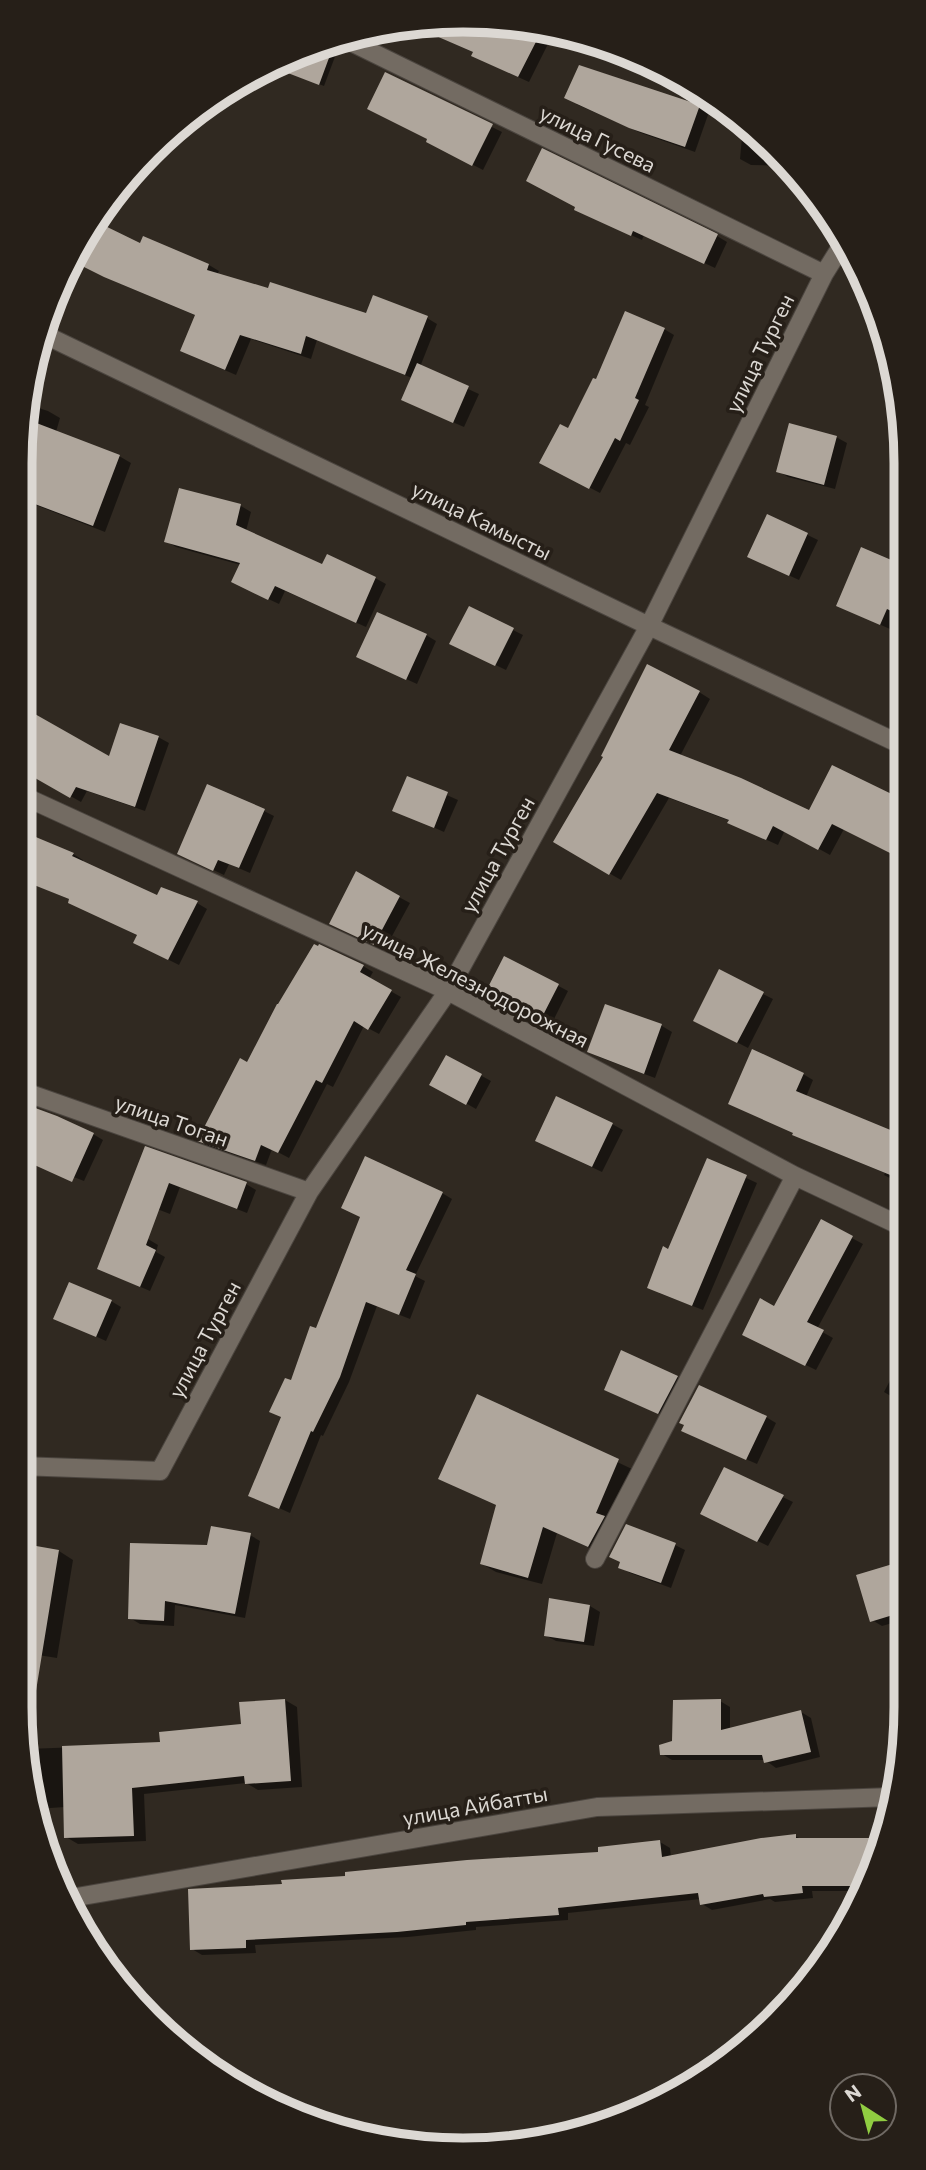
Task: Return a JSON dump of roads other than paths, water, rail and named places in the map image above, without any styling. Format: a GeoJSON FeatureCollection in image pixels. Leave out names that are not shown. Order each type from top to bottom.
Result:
{"type":"FeatureCollection","features":[{"type":"Feature","properties":{"kind":"street","name":"улица Гусева"},"geometry":{"type":"LineString","coordinates":[[355,45],[824,274]]}},
{"type":"Feature","properties":{"kind":"street","name":"улица Турген"},"geometry":{"type":"LineString","coordinates":[[32,1466],[160,1471],[309,1192],[448,990],[649,626],[824,274],[839,250]]}},
{"type":"Feature","properties":{"kind":"street","name":"улица Камысты"},"geometry":{"type":"LineString","coordinates":[[50,337],[894,741]]}},
{"type":"Feature","properties":{"kind":"street","name":"улица Железнодорожная"},"geometry":{"type":"LineString","coordinates":[[32,800],[448,990],[795,1176],[894,1223]]}},
{"type":"Feature","properties":{"kind":"street","name":"улица Тоган"},"geometry":{"type":"LineString","coordinates":[[32,1095],[309,1192]]}},
{"type":"Feature","properties":{"kind":"street"},"geometry":{"type":"LineString","coordinates":[[595,1559],[795,1176]]}},
{"type":"Feature","properties":{"kind":"street","name":"улица Айбатты"},"geometry":{"type":"LineString","coordinates":[[76,1897],[597,1807],[885,1797]]}}]}
